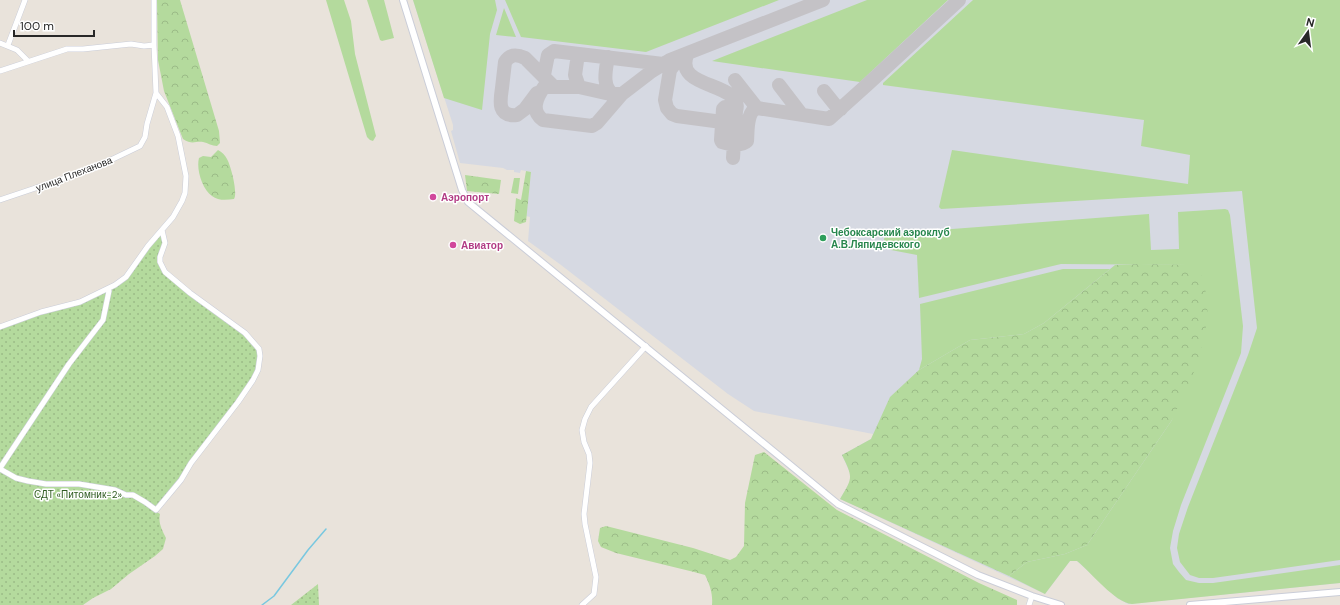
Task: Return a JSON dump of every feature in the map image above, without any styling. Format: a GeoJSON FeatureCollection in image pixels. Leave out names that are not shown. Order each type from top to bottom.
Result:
{"type":"FeatureCollection","features":[{"type":"Feature","properties":{"kind":"street"},"geometry":{"type":"LineString","coordinates":[[8,45],[25,0]]}},
{"type":"Feature","properties":{"kind":"street"},"geometry":{"type":"LineString","coordinates":[[0,327],[41,312],[80,302],[108,289],[126,277],[148,246],[173,217],[182,201],[185,193],[186,176],[178,136],[166,107],[156,93],[154,0]]}},
{"type":"Feature","properties":{"kind":"street"},"geometry":{"type":"LineString","coordinates":[[403,0],[462,190],[465,198],[472,205],[838,504],[978,575],[1032,596],[1061,605]]}},
{"type":"Feature","properties":{"kind":"street"},"geometry":{"type":"LineString","coordinates":[[0,42],[8,45],[23,55],[28,62]]}},
{"type":"Feature","properties":{"kind":"street"},"geometry":{"type":"LineString","coordinates":[[0,71],[67,49],[83,49],[131,44],[144,46],[154,45]]}},
{"type":"Feature","properties":{"kind":"street","name":"улица Плеханова"},"geometry":{"type":"LineString","coordinates":[[0,200],[92,169],[140,146],[145,137],[147,124],[156,93]]}},
{"type":"Feature","properties":{"kind":"street"},"geometry":{"type":"LineString","coordinates":[[108,289],[110,291],[103,320],[69,364],[0,469],[16,478],[46,484],[79,484],[115,490],[126,495],[133,495],[156,510],[181,480],[190,463],[238,402],[253,380],[258,370],[260,356],[259,349],[245,333],[164,272],[160,262],[160,257],[165,243],[162,230]]}},
{"type":"Feature","properties":{"kind":"street"},"geometry":{"type":"LineString","coordinates":[[582,605],[594,594],[596,577],[584,514],[590,463],[582,430],[585,419],[591,407],[646,346]]}},
{"type":"Feature","properties":{"kind":"street"},"geometry":{"type":"LineString","coordinates":[[1190,605],[1340,592]]}},
{"type":"Feature","properties":{"kind":"street"},"geometry":{"type":"LineString","coordinates":[[1028,605],[1032,596]]}},
{"type":"Feature","properties":{"kind":"shaded area"},"geometry":{"type":"Polygon","coordinates":[[[413,0],[1340,0],[1340,583],[1128,604],[1117,598],[1077,561],[1070,561],[1045,594],[840,499],[851,480],[850,473],[842,455],[871,439],[873,434],[754,411],[728,394],[528,241],[530,217],[526,216],[531,172],[521,170],[520,173],[503,168],[460,163],[451,131],[453,130],[453,125],[413,0]]]}},
{"type":"Feature","properties":{"kind":"green space"},"geometry":{"type":"Polygon","coordinates":[[[157,0],[180,0],[219,131],[220,143],[217,146],[203,142],[189,142],[183,139],[164,91],[158,60],[157,0]]]}},
{"type":"Feature","properties":{"kind":"green space"},"geometry":{"type":"Polygon","coordinates":[[[326,0],[344,0],[351,21],[355,54],[376,136],[373,141],[367,137],[326,0]]]}},
{"type":"Feature","properties":{"kind":"green space"},"geometry":{"type":"Polygon","coordinates":[[[367,0],[384,0],[394,38],[382,41],[380,40],[367,0]]]}},
{"type":"Feature","properties":{"kind":"green space"},"geometry":{"type":"Polygon","coordinates":[[[413,0],[495,0],[497,10],[490,34],[482,110],[444,98],[413,0]]]}},
{"type":"Feature","properties":{"kind":"green space"},"geometry":{"type":"Polygon","coordinates":[[[505,0],[779,0],[646,52],[521,37],[505,0]]]}},
{"type":"Feature","properties":{"kind":"green space"},"geometry":{"type":"Polygon","coordinates":[[[867,0],[948,0],[860,82],[712,61],[867,0]]]}},
{"type":"Feature","properties":{"kind":"green space"},"geometry":{"type":"Polygon","coordinates":[[[973,0],[1340,0],[1340,560],[1213,578],[1199,578],[1190,575],[1180,562],[1177,548],[1179,534],[1257,328],[1242,191],[941,209],[939,207],[952,150],[1188,184],[1190,155],[1141,146],[1144,120],[883,85],[883,83],[973,0]]]}},
{"type":"Feature","properties":{"kind":"green space"},"geometry":{"type":"Polygon","coordinates":[[[504,8],[516,37],[496,35],[504,8]]]}},
{"type":"Feature","properties":{"kind":"green space"},"geometry":{"type":"Polygon","coordinates":[[[218,150],[229,162],[235,186],[234,199],[223,200],[214,198],[205,189],[199,173],[199,158],[203,156],[211,157],[218,150]]]}},
{"type":"Feature","properties":{"kind":"green space"},"geometry":{"type":"Polygon","coordinates":[[[526,171],[531,172],[526,222],[520,224],[514,221],[516,198],[521,200],[526,171]]]}},
{"type":"Feature","properties":{"kind":"green space"},"geometry":{"type":"Polygon","coordinates":[[[465,175],[501,180],[499,194],[467,191],[465,175]]]}},
{"type":"Feature","properties":{"kind":"green space"},"geometry":{"type":"Polygon","coordinates":[[[514,178],[520,178],[518,194],[511,193],[514,178]]]}},
{"type":"Feature","properties":{"kind":"green space"},"geometry":{"type":"Polygon","coordinates":[[[1228,210],[1230,215],[1243,326],[1241,353],[1181,505],[1173,531],[1170,548],[1173,564],[1186,580],[1199,583],[1213,583],[1340,565],[1340,583],[1132,604],[1125,602],[1111,593],[1077,561],[1070,561],[1045,594],[1009,576],[1027,562],[1065,554],[1087,545],[1172,420],[1186,265],[1061,264],[919,298],[917,255],[891,250],[885,247],[884,239],[886,234],[1149,214],[1151,250],[1179,249],[1178,212],[1228,210]]]}},
{"type":"Feature","properties":{"kind":"green space","name":"СДТ «Питомник-2»"},"geometry":{"type":"Polygon","coordinates":[[[161,234],[164,239],[160,267],[250,340],[257,350],[259,360],[256,372],[252,380],[157,512],[160,514],[160,523],[166,538],[163,549],[111,589],[83,605],[0,605],[0,466],[70,364],[98,330],[111,289],[116,286],[161,234]]]}},
{"type":"Feature","properties":{"kind":"green space"},"geometry":{"type":"Polygon","coordinates":[[[1115,265],[1186,265],[1202,276],[1206,293],[1208,318],[1198,363],[1172,420],[1087,545],[1065,554],[1027,562],[1009,576],[840,499],[850,477],[850,473],[842,455],[871,439],[890,397],[919,370],[970,340],[1024,334],[1044,323],[1115,265]]]}},
{"type":"Feature","properties":{"kind":"green space"},"geometry":{"type":"Polygon","coordinates":[[[1063,269],[1110,269],[1044,323],[1024,334],[970,340],[919,370],[922,359],[920,304],[1063,269]]]}},
{"type":"Feature","properties":{"kind":"green space"},"geometry":{"type":"Polygon","coordinates":[[[108,290],[103,320],[0,466],[0,328],[108,290]]]}},
{"type":"Feature","properties":{"kind":"green space"},"geometry":{"type":"Polygon","coordinates":[[[764,452],[837,510],[979,583],[1017,600],[1017,605],[712,605],[711,590],[705,575],[616,553],[601,547],[598,541],[600,528],[606,526],[693,548],[730,560],[736,557],[744,546],[745,503],[755,455],[764,452]]]}},
{"type":"Feature","properties":{"kind":"green space"},"geometry":{"type":"Polygon","coordinates":[[[318,584],[319,605],[291,605],[318,584]]]}},
{"type":"Feature","properties":{"kind":"waterway"},"geometry":{"type":"LineString","coordinates":[[262,605],[274,596],[308,550],[326,529]]}},
{"type":"Feature","properties":{"kind":"taxiway"},"geometry":{"type":"LineString","coordinates":[[622,94],[597,123],[592,126],[543,120],[539,116],[536,108],[537,99],[544,87],[579,87],[610,94],[622,94],[652,71],[670,60],[823,0]]}},
{"type":"Feature","properties":{"kind":"taxiway"},"geometry":{"type":"LineString","coordinates":[[733,158],[736,111],[732,107],[725,107],[723,109],[721,140],[722,142],[731,144],[735,144],[742,144],[747,141],[749,118],[753,110],[757,108],[829,119],[959,0]]}},
{"type":"Feature","properties":{"kind":"taxiway"},"geometry":{"type":"LineString","coordinates":[[545,79],[544,75],[548,55],[554,51],[663,64]]}},
{"type":"Feature","properties":{"kind":"taxiway"},"geometry":{"type":"LineString","coordinates":[[680,57],[670,70],[665,100],[667,108],[672,114],[722,122],[731,118],[736,111],[736,101],[730,94],[698,80],[689,73],[685,65],[688,53]]}},
{"type":"Feature","properties":{"kind":"taxiway"},"geometry":{"type":"LineString","coordinates":[[578,54],[575,75],[579,87]]}},
{"type":"Feature","properties":{"kind":"taxiway"},"geometry":{"type":"LineString","coordinates":[[537,93],[525,109],[517,115],[511,115],[503,111],[501,107],[501,93],[505,62],[509,57],[516,55],[525,58],[554,87]]}},
{"type":"Feature","properties":{"kind":"taxiway"},"geometry":{"type":"LineString","coordinates":[[608,57],[605,78],[607,87],[614,95]]}},
{"type":"Feature","properties":{"kind":"taxiway"},"geometry":{"type":"LineString","coordinates":[[735,80],[757,108]]}},
{"type":"Feature","properties":{"kind":"taxiway"},"geometry":{"type":"LineString","coordinates":[[779,85],[802,115]]}},
{"type":"Feature","properties":{"kind":"taxiway"},"geometry":{"type":"LineString","coordinates":[[824,91],[836,106],[841,109]]}},
{"type":"Feature","properties":{"kind":"place","name":"Аэропорт"},"geometry":{"type":"Point","coordinates":[433,197]}},
{"type":"Feature","properties":{"kind":"place","name":"Чебоксарский аэроклуб А.В.Ляпидевского"},"geometry":{"type":"Point","coordinates":[823,238]}},
{"type":"Feature","properties":{"kind":"place","name":"Авиатор"},"geometry":{"type":"Point","coordinates":[453,245]}}]}
